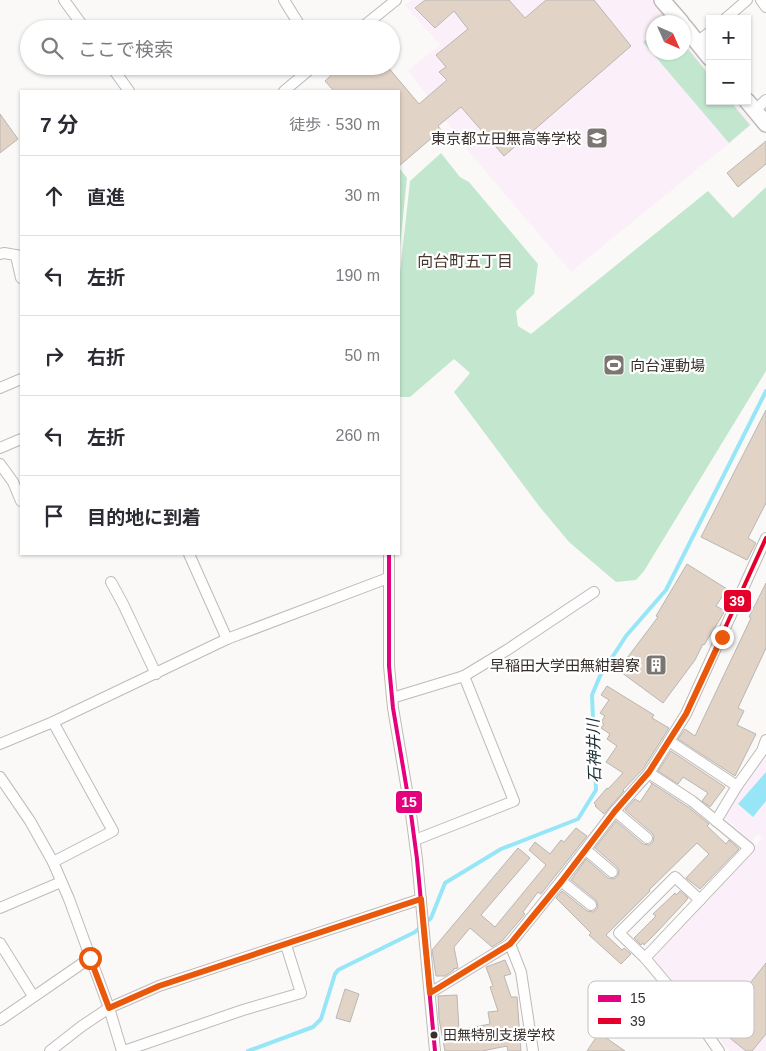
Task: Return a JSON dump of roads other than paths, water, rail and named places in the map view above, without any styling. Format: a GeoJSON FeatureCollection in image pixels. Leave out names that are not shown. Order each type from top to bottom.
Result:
{"type":"FeatureCollection","features":[{"type":"Feature","properties":{"kind":"street"},"geometry":{"type":"LineString","coordinates":[[64,0],[78,20]]}},
{"type":"Feature","properties":{"kind":"street"},"geometry":{"type":"LineString","coordinates":[[284,0],[296,20]]}},
{"type":"Feature","properties":{"kind":"street"},"geometry":{"type":"LineString","coordinates":[[371,20],[396,0]]}},
{"type":"Feature","properties":{"kind":"street"},"geometry":{"type":"LineString","coordinates":[[662,0],[675,15]]}},
{"type":"Feature","properties":{"kind":"street"},"geometry":{"type":"LineString","coordinates":[[730,15],[747,0]]}},
{"type":"Feature","properties":{"kind":"street"},"geometry":{"type":"LineString","coordinates":[[761,0],[766,7]]}},
{"type":"Feature","properties":{"kind":"street"},"geometry":{"type":"LineString","coordinates":[[691,35],[706,53]]}},
{"type":"Feature","properties":{"kind":"street"},"geometry":{"type":"LineString","coordinates":[[697,42],[706,35]]}},
{"type":"Feature","properties":{"kind":"street"},"geometry":{"type":"LineString","coordinates":[[117,75],[128,90]]}},
{"type":"Feature","properties":{"kind":"street"},"geometry":{"type":"LineString","coordinates":[[285,90],[303,75]]}},
{"type":"Feature","properties":{"kind":"street"},"geometry":{"type":"LineString","coordinates":[[766,100],[751,106],[766,124]]}},
{"type":"Feature","properties":{"kind":"street"},"geometry":{"type":"LineString","coordinates":[[0,254],[19,256]]}},
{"type":"Feature","properties":{"kind":"street"},"geometry":{"type":"LineString","coordinates":[[0,388],[20,379]]}},
{"type":"Feature","properties":{"kind":"street"},"geometry":{"type":"LineString","coordinates":[[0,448],[20,439]]}},
{"type":"Feature","properties":{"kind":"street"},"geometry":{"type":"LineString","coordinates":[[0,464],[20,499]]}},
{"type":"Feature","properties":{"kind":"street"},"geometry":{"type":"LineString","coordinates":[[430,993],[510,944],[562,881],[615,811],[649,772],[686,714],[766,538]]}},
{"type":"Feature","properties":{"kind":"street"},"geometry":{"type":"LineString","coordinates":[[189,555],[227,639]]}},
{"type":"Feature","properties":{"kind":"street"},"geometry":{"type":"LineString","coordinates":[[389,555],[389,666],[392,698],[415,840],[435,1051]]}},
{"type":"Feature","properties":{"kind":"street"},"geometry":{"type":"LineString","coordinates":[[0,744],[54,722],[227,639],[388,578]]}},
{"type":"Feature","properties":{"kind":"street"},"geometry":{"type":"LineString","coordinates":[[111,582],[156,674]]}},
{"type":"Feature","properties":{"kind":"street"},"geometry":{"type":"LineString","coordinates":[[392,698],[464,676],[594,592]]}},
{"type":"Feature","properties":{"kind":"street"},"geometry":{"type":"LineString","coordinates":[[415,840],[514,801],[464,676]]}},
{"type":"Feature","properties":{"kind":"street"},"geometry":{"type":"LineString","coordinates":[[53,862],[113,831],[54,722]]}},
{"type":"Feature","properties":{"kind":"street"},"geometry":{"type":"LineString","coordinates":[[716,821],[737,786],[764,753],[766,740]]}},
{"type":"Feature","properties":{"kind":"street"},"geometry":{"type":"LineString","coordinates":[[668,741],[737,786]]}},
{"type":"Feature","properties":{"kind":"street"},"geometry":{"type":"LineString","coordinates":[[645,958],[748,848],[692,801],[649,772]]}},
{"type":"Feature","properties":{"kind":"street"},"geometry":{"type":"LineString","coordinates":[[0,777],[30,820],[53,862],[69,899],[123,1051],[301,992],[286,945]]}},
{"type":"Feature","properties":{"kind":"street"},"geometry":{"type":"LineString","coordinates":[[615,811],[647,838]]}},
{"type":"Feature","properties":{"kind":"street"},"geometry":{"type":"LineString","coordinates":[[586,850],[612,872]]}},
{"type":"Feature","properties":{"kind":"street"},"geometry":{"type":"LineString","coordinates":[[665,981],[645,958],[619,933],[675,877],[700,900]]}},
{"type":"Feature","properties":{"kind":"street"},"geometry":{"type":"LineString","coordinates":[[562,881],[591,905]]}},
{"type":"Feature","properties":{"kind":"street"},"geometry":{"type":"LineString","coordinates":[[0,908],[61,882]]}},
{"type":"Feature","properties":{"kind":"street"},"geometry":{"type":"LineString","coordinates":[[50,1051],[109,1008],[159,986],[421,899]]}},
{"type":"Feature","properties":{"kind":"street"},"geometry":{"type":"LineString","coordinates":[[0,943],[33,996]]}},
{"type":"Feature","properties":{"kind":"street"},"geometry":{"type":"LineString","coordinates":[[510,944],[521,972],[533,1051]]}},
{"type":"Feature","properties":{"kind":"street"},"geometry":{"type":"LineString","coordinates":[[0,1020],[90,958]]}},
{"type":"Feature","properties":{"kind":"street"},"geometry":{"type":"LineString","coordinates":[[710,1038],[719,1051]]}},
{"type":"Feature","properties":{"kind":"water"},"geometry":{"type":"Polygon","coordinates":[[[766,772],[766,801],[753,817],[738,804],[766,772]]]}},
{"type":"Feature","properties":{"kind":"waterway","name":"石神井川"},"geometry":{"type":"LineString","coordinates":[[248,1051],[313,1027],[321,1019],[335,974],[338,970],[415,932],[431,918],[445,883],[501,849],[578,819],[596,790],[592,695],[600,676],[626,636],[666,590],[766,391]]}},
{"type":"Feature","properties":{"kind":"place","name":"東京都立田無高等学校"},"geometry":{"type":"Point","coordinates":[597,138]}},
{"type":"Feature","properties":{"kind":"place","name":"向台運動場"},"geometry":{"type":"Point","coordinates":[614,365]}},
{"type":"Feature","properties":{"kind":"place","name":"早稲田大学田無紺碧寮"},"geometry":{"type":"Point","coordinates":[656,665]}},
{"type":"Feature","properties":{"kind":"place","name":"田無特別支援学校"},"geometry":{"type":"Point","coordinates":[434,1035]}},
{"type":"Feature","properties":{"kind":"district","name":"向台町五丁目"},"geometry":{"type":"Point","coordinates":[465,261]}}]}
